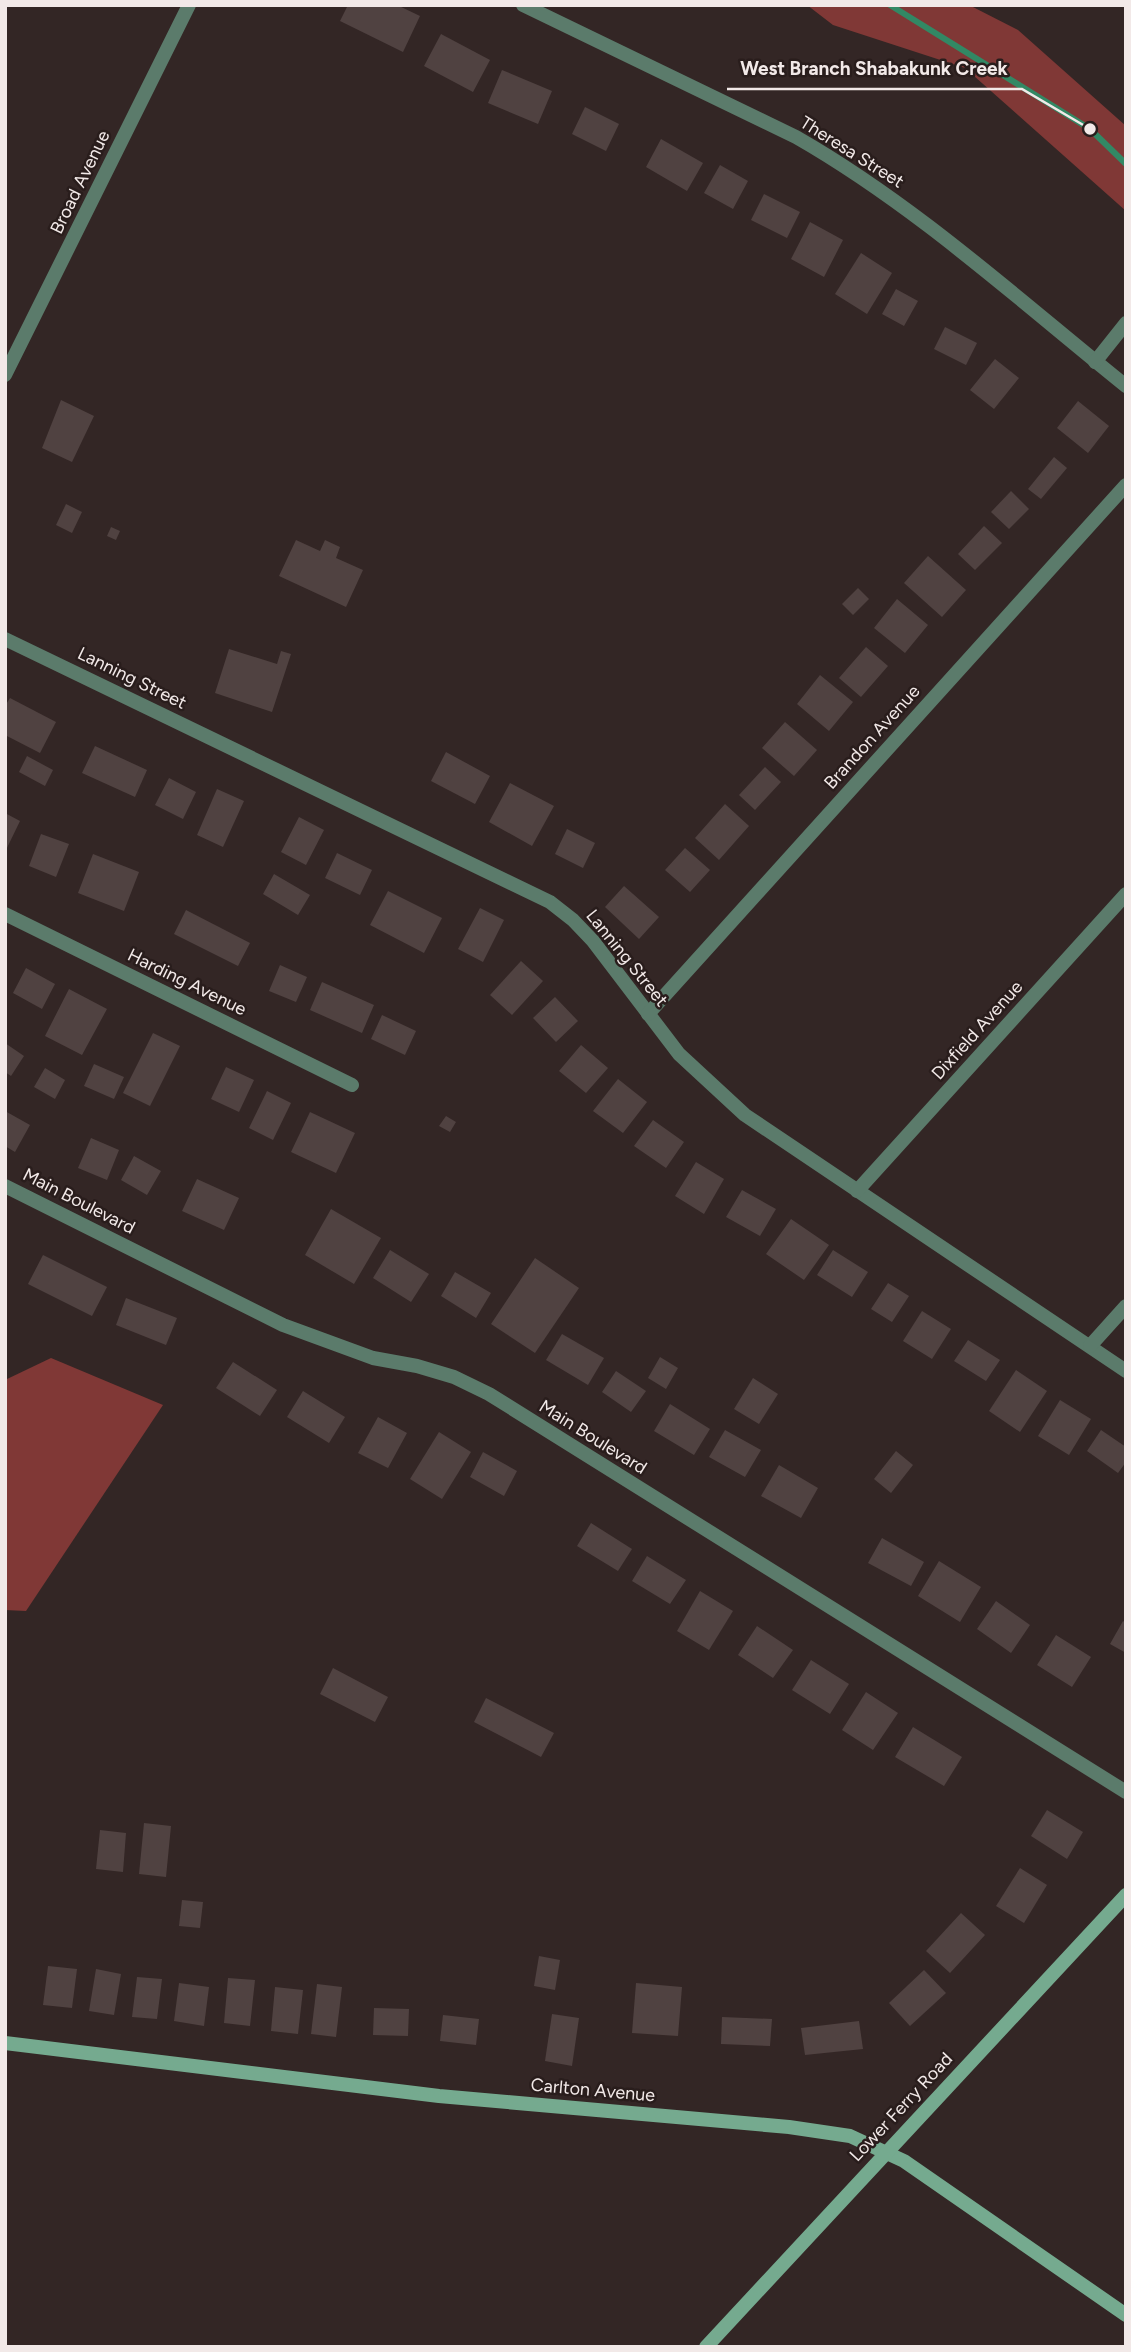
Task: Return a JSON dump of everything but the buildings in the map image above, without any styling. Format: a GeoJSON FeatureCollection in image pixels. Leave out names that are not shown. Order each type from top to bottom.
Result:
{"type":"FeatureCollection","features":[{"type":"Feature","properties":{"kind":"street","name":"Broad Avenue"},"geometry":{"type":"LineString","coordinates":[[5,375],[189,5]]}},
{"type":"Feature","properties":{"kind":"street","name":"Theresa Street"},"geometry":{"type":"LineString","coordinates":[[523,5],[796,137],[835,160],[883,191],[1126,386]]}},
{"type":"Feature","properties":{"kind":"street"},"geometry":{"type":"LineString","coordinates":[[1095,362],[1126,323]]}},
{"type":"Feature","properties":{"kind":"street","name":"Brandon Avenue"},"geometry":{"type":"LineString","coordinates":[[648,1014],[1126,485]]}},
{"type":"Feature","properties":{"kind":"street","name":"Lanning Street"},"geometry":{"type":"LineString","coordinates":[[5,639],[542,898],[573,920],[678,1054],[710,1086],[745,1115],[1126,1371]]}},
{"type":"Feature","properties":{"kind":"street","name":"Dixfield Avenue"},"geometry":{"type":"LineString","coordinates":[[857,1191],[1126,894]]}},
{"type":"Feature","properties":{"kind":"street","name":"Harding Avenue"},"geometry":{"type":"LineString","coordinates":[[5,914],[352,1085]]}},
{"type":"Feature","properties":{"kind":"street","name":"Main Boulevard"},"geometry":{"type":"LineString","coordinates":[[5,1186],[283,1325],[373,1358],[417,1366],[454,1377],[489,1394],[1126,1792]]}},
{"type":"Feature","properties":{"kind":"street"},"geometry":{"type":"LineString","coordinates":[[1090,1346],[1126,1306]]}},
{"type":"Feature","properties":{"kind":"street","name":"Lower Ferry Road"},"geometry":{"type":"LineString","coordinates":[[706,2347],[1126,1895]]}},
{"type":"Feature","properties":{"kind":"street","name":"Carlton Avenue"},"geometry":{"type":"LineString","coordinates":[[5,2043],[462,2098],[826,2131],[850,2136],[886,2151],[1126,2315]]}},
{"type":"Feature","properties":{"kind":"shaded area"},"geometry":{"type":"Polygon","coordinates":[[[807,5],[969,5],[1018,30],[1126,126],[1126,211],[965,68],[833,25],[807,5]]]}},
{"type":"Feature","properties":{"kind":"shaded area"},"geometry":{"type":"Polygon","coordinates":[[[51,1358],[163,1405],[26,1611],[5,1610],[5,1380],[51,1358]]]}},
{"type":"Feature","properties":{"kind":"waterway"},"geometry":{"type":"LineString","coordinates":[[890,5],[1090,129],[1126,164]]}},
{"type":"Feature","properties":{"kind":"place","name":"West Branch Shabakunk Creek"},"geometry":{"type":"Point","coordinates":[1090,129]}}]}
